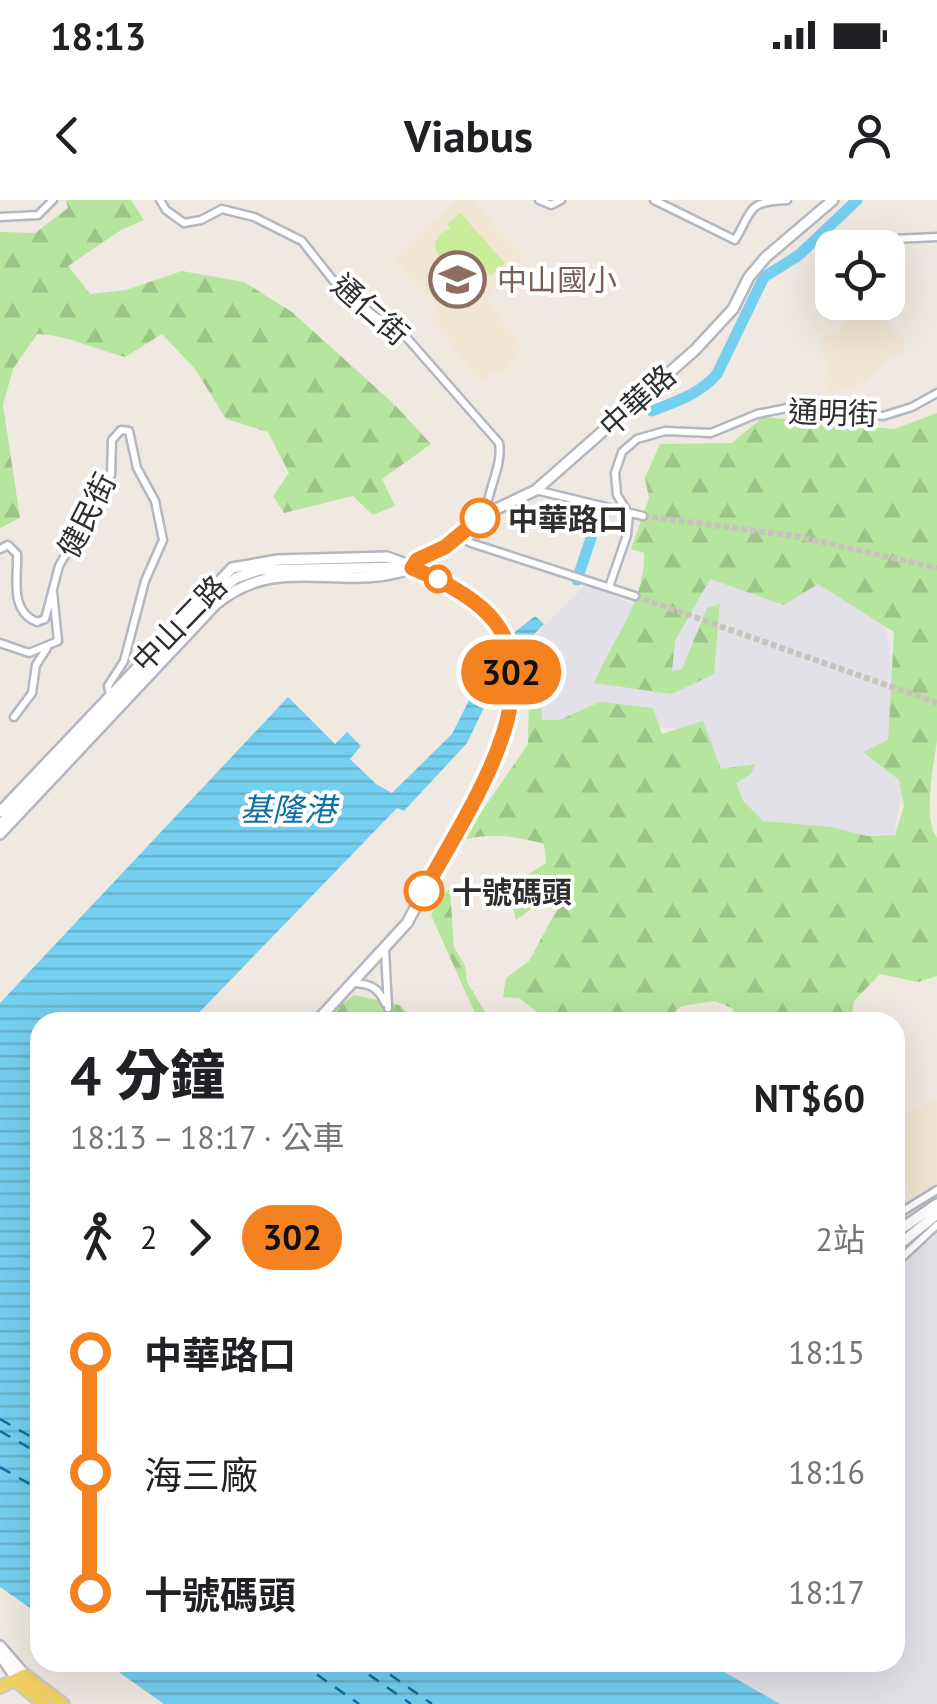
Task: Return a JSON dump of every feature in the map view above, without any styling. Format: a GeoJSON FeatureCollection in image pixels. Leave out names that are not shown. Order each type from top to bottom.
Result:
{"type":"FeatureCollection","features":[{"type":"Feature","properties":{"kind":"main road"},"geometry":{"type":"LineString","coordinates":[[0,1690],[22,1679]]}},
{"type":"Feature","properties":{"kind":"main road"},"geometry":{"type":"LineString","coordinates":[[22,1679],[44,1704]]}},
{"type":"Feature","properties":{"kind":"main road"},"geometry":{"type":"LineString","coordinates":[[22,1679],[63,1704]]}},
{"type":"Feature","properties":{"kind":"street"},"geometry":{"type":"LineString","coordinates":[[0,216],[29,218],[53,200]]}},
{"type":"Feature","properties":{"kind":"street","name":"通仁街"},"geometry":{"type":"LineString","coordinates":[[160,200],[166,210],[184,223],[202,220],[222,209],[254,217],[302,241],[336,284],[376,317],[400,330],[499,442],[501,451],[487,494],[486,514]]}},
{"type":"Feature","properties":{"kind":"street"},"geometry":{"type":"LineString","coordinates":[[539,200],[551,204],[561,200]]}},
{"type":"Feature","properties":{"kind":"street"},"geometry":{"type":"LineString","coordinates":[[654,200],[735,240],[754,206],[762,200],[787,200]]}},
{"type":"Feature","properties":{"kind":"street","name":"中華路"},"geometry":{"type":"LineString","coordinates":[[412,568],[417,560],[445,547],[486,514],[536,490],[694,350],[734,309],[758,266],[828,203]]}},
{"type":"Feature","properties":{"kind":"street"},"geometry":{"type":"LineString","coordinates":[[905,238],[937,237]]}},
{"type":"Feature","properties":{"kind":"street","name":"通明街"},"geometry":{"type":"LineString","coordinates":[[630,514],[618,495],[615,473],[622,452],[637,438],[665,431],[711,433],[757,414],[802,405],[882,416],[912,407],[937,393]]}},
{"type":"Feature","properties":{"kind":"street","name":"健民街"},"geometry":{"type":"LineString","coordinates":[[0,549],[8,545],[17,554],[17,598],[29,620],[45,619],[59,566],[111,475],[112,440],[121,430],[129,431],[137,468],[155,501],[163,540],[145,581],[124,660],[108,686],[115,702]]}},
{"type":"Feature","properties":{"kind":"street"},"geometry":{"type":"LineString","coordinates":[[536,490],[644,516]]}},
{"type":"Feature","properties":{"kind":"street"},"geometry":{"type":"LineString","coordinates":[[610,587],[630,514]]}},
{"type":"Feature","properties":{"kind":"street"},"geometry":{"type":"LineString","coordinates":[[458,536],[635,596]]}},
{"type":"Feature","properties":{"kind":"street","name":"中山二路"},"geometry":{"type":"LineString","coordinates":[[0,825],[232,568],[278,560],[387,557],[436,578],[496,623],[505,637],[510,658],[512,702],[502,744],[407,923],[385,950]]}},
{"type":"Feature","properties":{"kind":"street","name":"中山二路"},"geometry":{"type":"LineString","coordinates":[[0,812],[216,604],[245,583],[268,577],[388,576],[412,568]]}},
{"type":"Feature","properties":{"kind":"street"},"geometry":{"type":"LineString","coordinates":[[0,643],[30,653],[58,641],[52,586]]}},
{"type":"Feature","properties":{"kind":"street"},"geometry":{"type":"LineString","coordinates":[[14,716],[32,694],[36,665],[47,648]]}},
{"type":"Feature","properties":{"kind":"street"},"geometry":{"type":"LineString","coordinates":[[0,834],[115,702]]}},
{"type":"Feature","properties":{"kind":"street"},"geometry":{"type":"LineString","coordinates":[[354,984],[369,984],[380,992],[388,1008],[385,950]]}},
{"type":"Feature","properties":{"kind":"street"},"geometry":{"type":"LineString","coordinates":[[326,1012],[385,950]]}},
{"type":"Feature","properties":{"kind":"street"},"geometry":{"type":"LineString","coordinates":[[905,1210],[937,1190]]}},
{"type":"Feature","properties":{"kind":"street"},"geometry":{"type":"LineString","coordinates":[[905,1226],[937,1204]]}},
{"type":"Feature","properties":{"kind":"street"},"geometry":{"type":"LineString","coordinates":[[905,1240],[937,1214]]}},
{"type":"Feature","properties":{"kind":"street"},"geometry":{"type":"LineString","coordinates":[[905,1254],[937,1224]]}},
{"type":"Feature","properties":{"kind":"street"},"geometry":{"type":"LineString","coordinates":[[0,1646],[22,1679]]}},
{"type":"Feature","properties":{"kind":"street"},"geometry":{"type":"LineString","coordinates":[[0,1654],[22,1679]]}},
{"type":"Feature","properties":{"kind":"shaded area","name":"中山國小"},"geometry":{"type":"Polygon","coordinates":[[[457,200],[473,200],[523,257],[486,299],[522,345],[504,373],[494,372],[481,381],[429,319],[437,307],[393,257],[457,200]]]}},
{"type":"Feature","properties":{"kind":"shaded area"},"geometry":{"type":"Polygon","coordinates":[[[887,320],[892,332],[905,339],[903,353],[892,355],[864,383],[827,394],[824,378],[831,375],[822,349],[824,333],[840,331],[841,323],[887,320]]]}},
{"type":"Feature","properties":{"kind":"shaded area"},"geometry":{"type":"Polygon","coordinates":[[[702,550],[883,604],[906,772],[894,834],[757,840],[699,730],[532,720],[522,648],[588,583],[658,617],[702,550]]]}},
{"type":"Feature","properties":{"kind":"shaded area"},"geometry":{"type":"Polygon","coordinates":[[[937,1099],[937,1189],[914,1200],[905,1181],[905,1114],[937,1099]]]}},
{"type":"Feature","properties":{"kind":"shaded area"},"geometry":{"type":"Polygon","coordinates":[[[937,1234],[937,1704],[780,1704],[725,1672],[905,1672],[905,1261],[937,1234]]]}},
{"type":"Feature","properties":{"kind":"green space"},"geometry":{"type":"Polygon","coordinates":[[[66,200],[131,200],[144,220],[121,230],[68,266],[90,294],[126,290],[182,271],[244,282],[292,312],[395,405],[431,444],[382,479],[395,506],[373,515],[353,496],[284,513],[273,496],[289,473],[268,432],[226,419],[195,369],[162,334],[125,357],[69,339],[37,334],[13,369],[3,405],[20,518],[0,528],[0,232],[35,233],[68,208],[66,200]]]}},
{"type":"Feature","properties":{"kind":"green space"},"geometry":{"type":"Polygon","coordinates":[[[460,213],[505,263],[491,275],[484,268],[479,279],[463,283],[436,252],[435,243],[441,233],[451,229],[447,224],[460,213]]]}},
{"type":"Feature","properties":{"kind":"green space"},"geometry":{"type":"Polygon","coordinates":[[[937,413],[937,740],[930,817],[937,838],[937,976],[918,982],[880,974],[854,1001],[852,1012],[734,1012],[715,1001],[682,1006],[674,1012],[537,1012],[519,998],[503,997],[506,978],[529,961],[562,900],[545,899],[516,920],[508,887],[546,863],[544,844],[503,836],[462,840],[528,744],[529,689],[541,683],[542,720],[559,720],[600,702],[653,708],[662,734],[703,721],[721,769],[755,764],[751,774],[736,783],[743,801],[763,821],[831,827],[867,836],[895,835],[904,806],[899,780],[863,752],[888,740],[894,632],[818,584],[784,605],[710,579],[675,641],[672,671],[682,669],[707,608],[720,604],[714,674],[672,694],[594,683],[640,588],[644,553],[631,549],[649,498],[645,478],[660,444],[732,443],[763,417],[894,429],[937,413]]]}},
{"type":"Feature","properties":{"kind":"green space"},"geometry":{"type":"Polygon","coordinates":[[[450,889],[454,947],[465,966],[467,982],[485,1012],[475,1012],[431,915],[440,897],[450,889]]]}},
{"type":"Feature","properties":{"kind":"green space"},"geometry":{"type":"Polygon","coordinates":[[[354,995],[400,1005],[407,1012],[332,1012],[354,995]]]}},
{"type":"Feature","properties":{"kind":"water","name":"基隆港"},"geometry":{"type":"Polygon","coordinates":[[[535,616],[544,624],[505,664],[467,743],[404,811],[397,808],[200,1012],[30,1012],[30,1608],[0,1587],[0,1003],[288,697],[335,744],[347,732],[361,746],[350,759],[376,784],[392,793],[452,734],[496,647],[535,616]]]}},
{"type":"Feature","properties":{"kind":"water"},"geometry":{"type":"Polygon","coordinates":[[[119,1672],[725,1672],[780,1704],[164,1704],[119,1672]]]}},
{"type":"Feature","properties":{"kind":"waterway"},"geometry":{"type":"LineString","coordinates":[[652,411],[688,396],[717,374],[764,277],[799,255],[857,200]]}},
{"type":"Feature","properties":{"kind":"waterway"},"geometry":{"type":"LineString","coordinates":[[577,580],[598,517]]}},
{"type":"Feature","properties":{"kind":"ferry route"},"geometry":{"type":"LineString","coordinates":[[0,1419],[30,1436]]}},
{"type":"Feature","properties":{"kind":"ferry route"},"geometry":{"type":"LineString","coordinates":[[0,1431],[30,1448]]}},
{"type":"Feature","properties":{"kind":"ferry route"},"geometry":{"type":"LineString","coordinates":[[0,1467],[30,1484]]}},
{"type":"Feature","properties":{"kind":"ferry route"},"geometry":{"type":"LineString","coordinates":[[313,1672],[359,1704]]}},
{"type":"Feature","properties":{"kind":"ferry route"},"geometry":{"type":"LineString","coordinates":[[365,1672],[411,1704]]}},
{"type":"Feature","properties":{"kind":"ferry route"},"geometry":{"type":"LineString","coordinates":[[386,1672],[432,1704]]}},
{"type":"Feature","properties":{"kind":"tunnel"},"geometry":{"type":"LineString","coordinates":[[643,516],[795,536],[937,568]]}},
{"type":"Feature","properties":{"kind":"tunnel"},"geometry":{"type":"LineString","coordinates":[[635,596],[937,703]]}},
{"type":"Feature","properties":{"kind":"tunnel"},"geometry":{"type":"LineString","coordinates":[[388,1008],[389,1012]]}},
{"type":"Feature","properties":{"kind":"bus line","name":"302"},"geometry":{"type":"LineString","coordinates":[[424,891],[502,744],[512,702],[511,661],[505,637],[487,612],[436,578],[412,568],[417,560],[445,547],[480,518]]}},
{"type":"Feature","properties":{"kind":"place","name":"中山國小"},"geometry":{"type":"Point","coordinates":[458,279]}},
{"type":"Feature","properties":{"kind":"place","name":"中華路口"},"geometry":{"type":"Point","coordinates":[480,518]}},
{"type":"Feature","properties":{"kind":"place","name":"十號碼頭"},"geometry":{"type":"Point","coordinates":[424,891]}}]}
